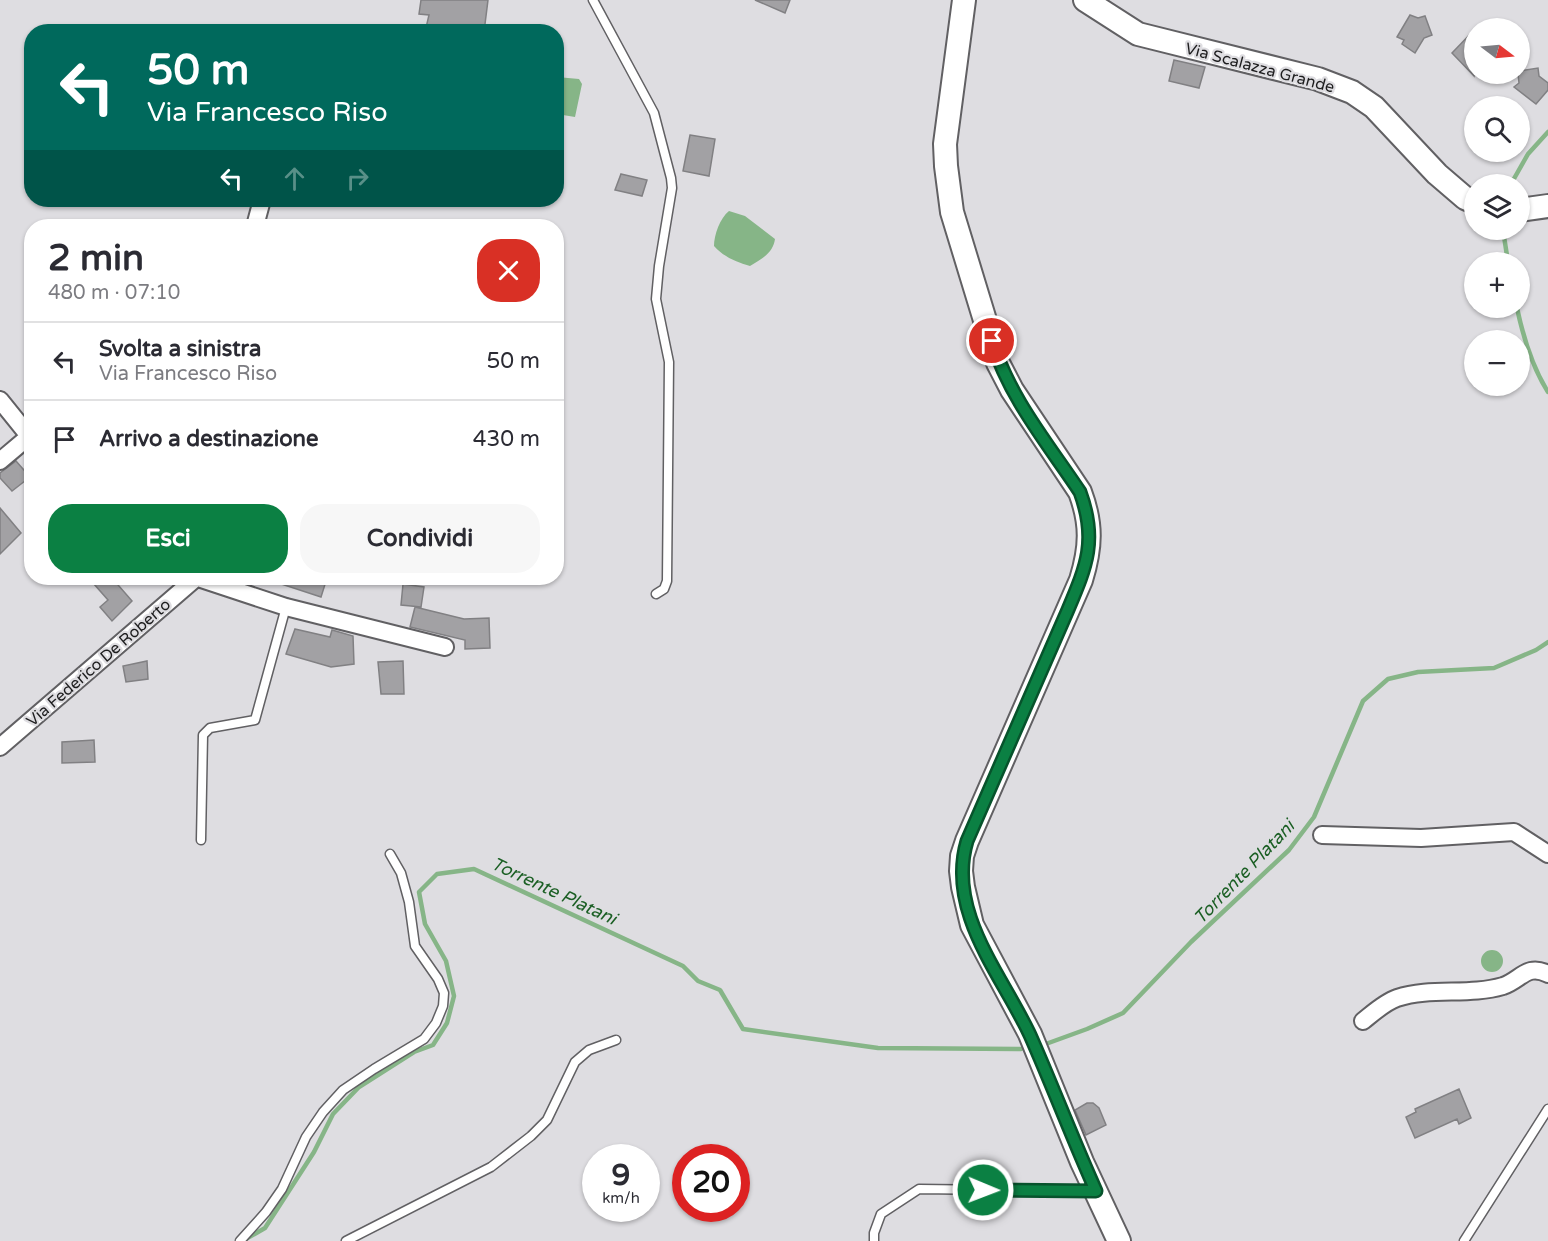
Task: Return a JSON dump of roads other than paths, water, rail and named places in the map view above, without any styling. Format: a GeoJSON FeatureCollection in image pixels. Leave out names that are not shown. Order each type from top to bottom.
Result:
{"type":"FeatureCollection","features":[{"type":"Feature","properties":{"kind":"street"},"geometry":{"type":"LineString","coordinates":[[964,0],[945,144],[952,212],[998,363],[1012,390],[1080,492],[1090,535],[1089,554],[1081,580],[967,841],[962,856],[963,887],[972,925],[1030,1034],[1119,1241]]}},
{"type":"Feature","properties":{"kind":"street","name":"Via Scalazza Grande"},"geometry":{"type":"LineString","coordinates":[[1085,0],[1145,36],[1318,79],[1352,92],[1374,108],[1437,174],[1464,197]]}},
{"type":"Feature","properties":{"kind":"street"},"geometry":{"type":"LineString","coordinates":[[1530,209],[1548,206]]}},
{"type":"Feature","properties":{"kind":"street"},"geometry":{"type":"LineString","coordinates":[[0,400],[24,428]]}},
{"type":"Feature","properties":{"kind":"street"},"geometry":{"type":"LineString","coordinates":[[0,461],[24,440]]}},
{"type":"Feature","properties":{"kind":"street","name":"Via Federico De Roberto"},"geometry":{"type":"LineString","coordinates":[[0,747],[189,585]]}},
{"type":"Feature","properties":{"kind":"street"},"geometry":{"type":"LineString","coordinates":[[218,585],[286,607],[445,647]]}},
{"type":"Feature","properties":{"kind":"street"},"geometry":{"type":"LineString","coordinates":[[1322,836],[1421,838],[1514,832],[1548,854]]}},
{"type":"Feature","properties":{"kind":"street"},"geometry":{"type":"LineString","coordinates":[[1363,1021],[1396,998],[1434,992],[1491,988],[1504,985],[1532,969],[1548,974]]}},
{"type":"Feature","properties":{"kind":"lane"},"geometry":{"type":"LineString","coordinates":[[593,0],[654,113],[671,178],[672,188],[656,299],[669,362],[667,582],[664,589],[656,594]]}},
{"type":"Feature","properties":{"kind":"lane"},"geometry":{"type":"LineString","coordinates":[[201,840],[203,735],[210,728],[255,720],[286,607]]}},
{"type":"Feature","properties":{"kind":"lane"},"geometry":{"type":"LineString","coordinates":[[240,1241],[266,1212],[282,1189],[306,1137],[323,1112],[343,1090],[424,1039],[436,1023],[443,1006],[444,993],[438,978],[415,946],[409,902],[401,873],[390,854]]}},
{"type":"Feature","properties":{"kind":"lane"},"geometry":{"type":"LineString","coordinates":[[346,1241],[491,1167],[531,1136],[547,1120],[575,1062],[590,1050],[616,1040]]}},
{"type":"Feature","properties":{"kind":"lane"},"geometry":{"type":"LineString","coordinates":[[1464,1241],[1548,1109]]}},
{"type":"Feature","properties":{"kind":"lane"},"geometry":{"type":"LineString","coordinates":[[874,1241],[874,1233],[881,1214],[918,1190],[1096,1191]]}},
{"type":"Feature","properties":{"kind":"waterway"},"geometry":{"type":"LineString","coordinates":[[1517,174],[1528,154],[1548,132]]}},
{"type":"Feature","properties":{"kind":"waterway","name":"Torrente Platani"},"geometry":{"type":"LineString","coordinates":[[1505,240],[1506,252]]}},
{"type":"Feature","properties":{"kind":"waterway","name":"Torrente Platani"},"geometry":{"type":"LineString","coordinates":[[1519,318],[1537,372],[1548,392]]}},
{"type":"Feature","properties":{"kind":"waterway","name":"Torrente Platani"},"geometry":{"type":"LineString","coordinates":[[1043,1045],[1123,1013],[1191,942],[1289,850],[1314,817],[1363,701],[1388,679],[1418,672],[1494,668],[1536,650],[1548,642]]}},
{"type":"Feature","properties":{"kind":"waterway","name":"Torrente Platani"},"geometry":{"type":"LineString","coordinates":[[244,1240],[265,1228],[314,1152],[333,1114],[359,1087],[414,1052],[433,1045],[447,1023],[454,996],[446,961],[425,924],[419,892],[437,874],[474,869],[683,966],[698,981],[720,990],[743,1029],[878,1048],[1021,1049]]}}]}
